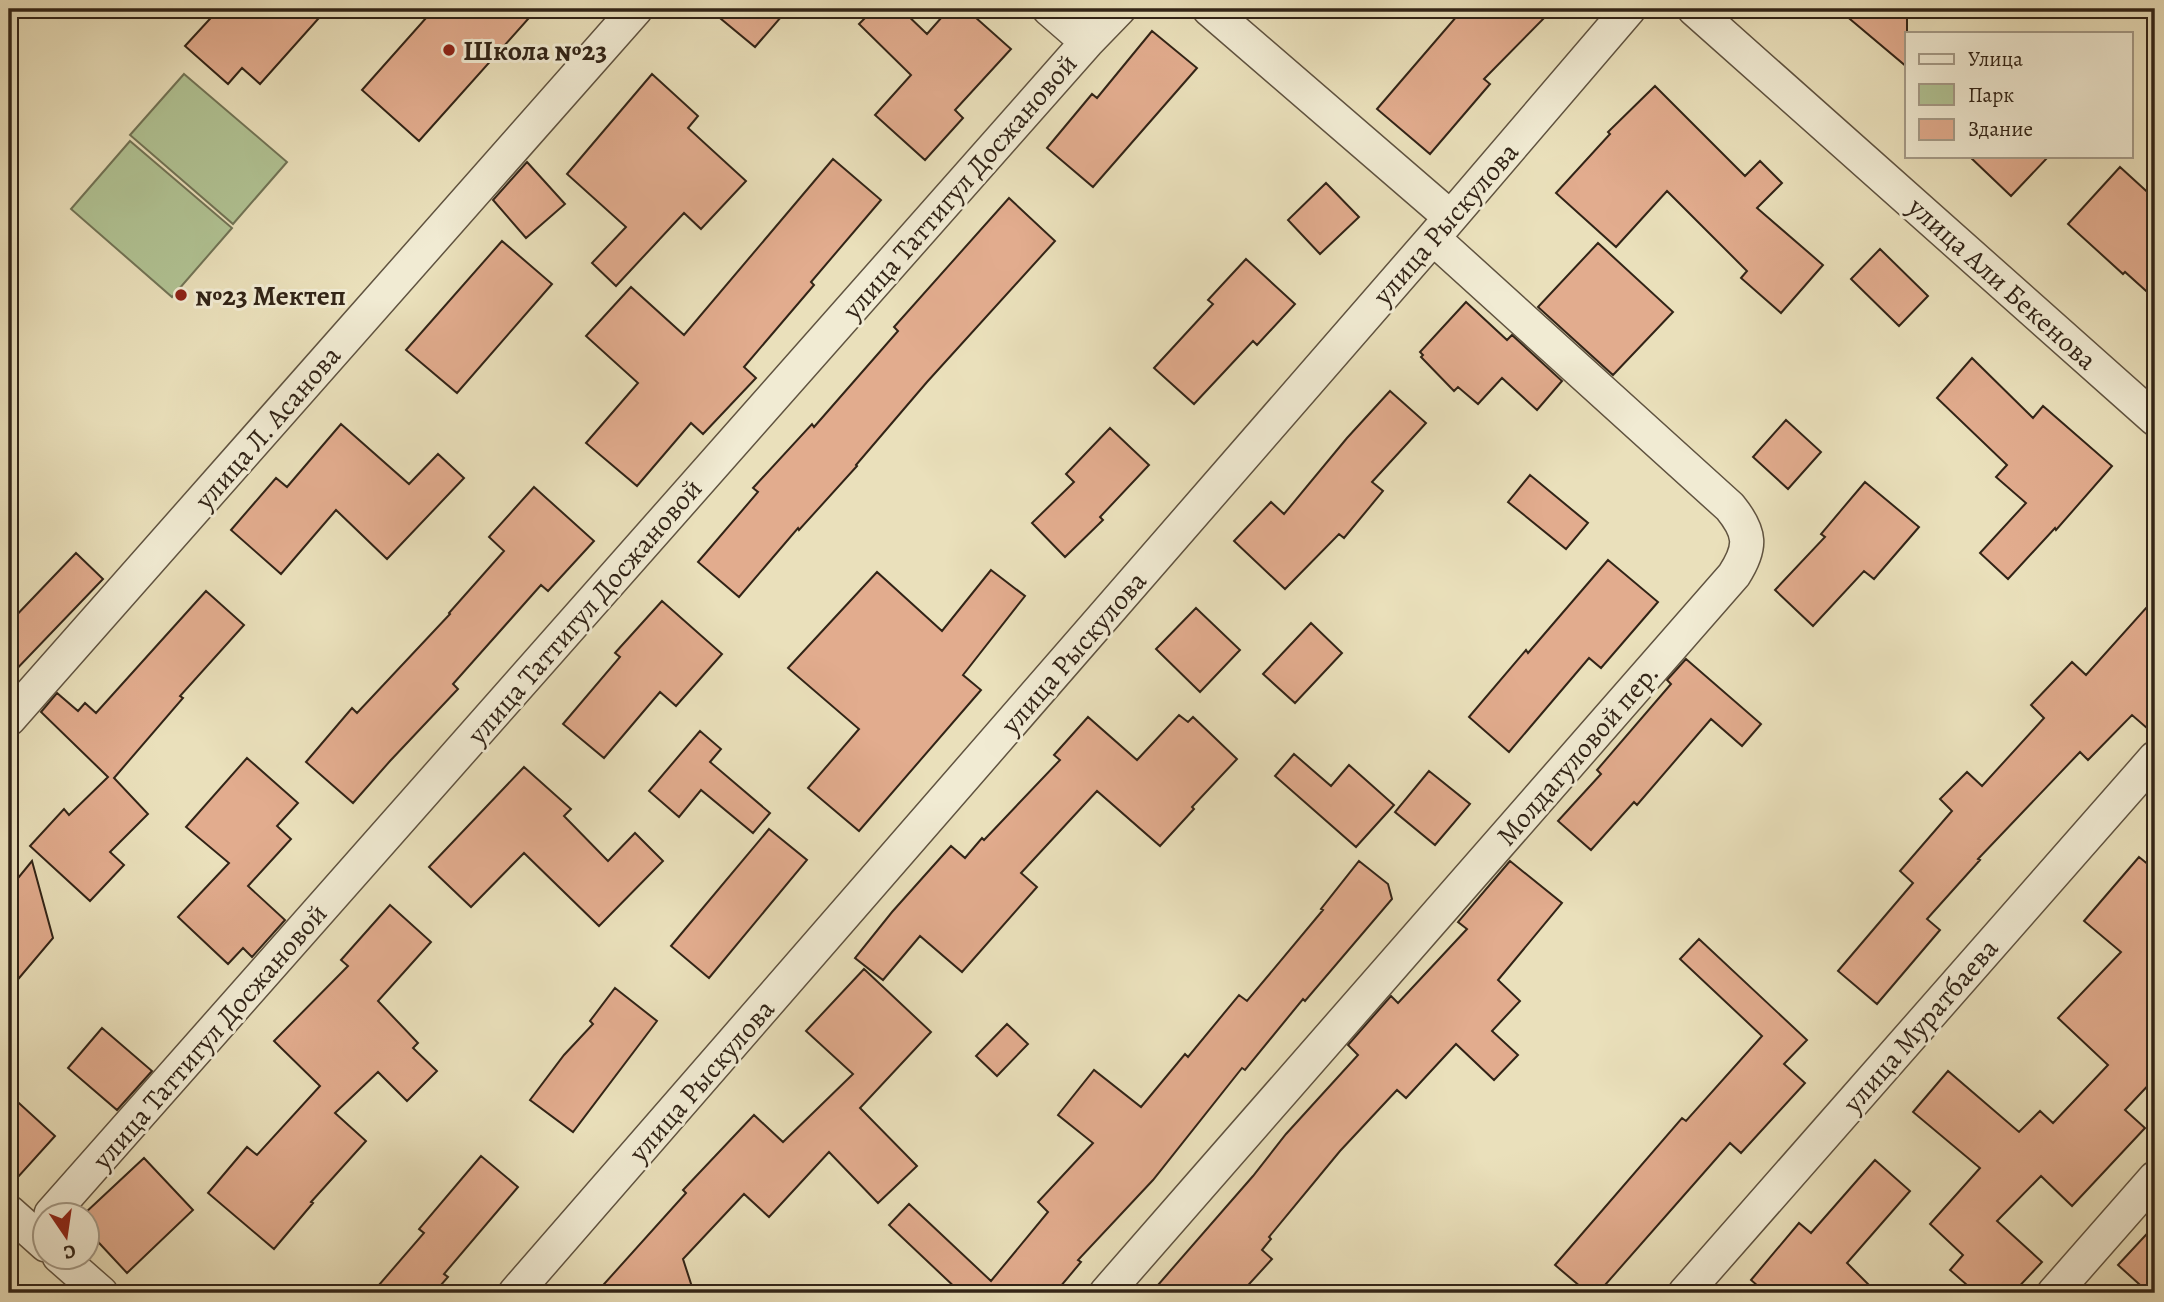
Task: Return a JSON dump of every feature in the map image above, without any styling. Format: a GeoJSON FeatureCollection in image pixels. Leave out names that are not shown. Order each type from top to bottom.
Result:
{"type":"FeatureCollection","features":[{"type":"Feature","properties":{"kind":"street","name":"улица Л. Асанова"},"geometry":{"type":"LineString","coordinates":[[9,719],[636,9]]}},
{"type":"Feature","properties":{"kind":"street"},"geometry":{"type":"LineString","coordinates":[[1049,9],[1087,42]]}},
{"type":"Feature","properties":{"kind":"street","name":"улица Таттигул Досжановой"},"geometry":{"type":"LineString","coordinates":[[69,1200],[1087,42],[1119,9]]}},
{"type":"Feature","properties":{"kind":"street"},"geometry":{"type":"LineString","coordinates":[[1209,9],[1441,228]]}},
{"type":"Feature","properties":{"kind":"street","name":"улица Рыскулова"},"geometry":{"type":"LineString","coordinates":[[515,1293],[1629,9]]}},
{"type":"Feature","properties":{"kind":"street","name":"улица Али Бекенова"},"geometry":{"type":"LineString","coordinates":[[1694,9],[2155,419]]}},
{"type":"Feature","properties":{"kind":"street","name":"Молдагуловой пер."},"geometry":{"type":"LineString","coordinates":[[1106,1293],[1725,586],[1746,557],[1748,538],[1743,523],[1730,507],[1441,228]]}},
{"type":"Feature","properties":{"kind":"street","name":"улица Муратбаева"},"geometry":{"type":"LineString","coordinates":[[1685,1293],[2155,758]]}},
{"type":"Feature","properties":{"kind":"street"},"geometry":{"type":"LineString","coordinates":[[2054,1293],[2155,1178]]}},
{"type":"Feature","properties":{"kind":"street","name":"улица Таттигул Досжановой"},"geometry":{"type":"LineString","coordinates":[[9,1212],[32,1223]]}},
{"type":"Feature","properties":{"kind":"street"},"geometry":{"type":"LineString","coordinates":[[75,1270],[101,1293]]}},
{"type":"Feature","properties":{"kind":"green space"},"geometry":{"type":"Polygon","coordinates":[[[184,74],[287,162],[233,224],[130,135],[184,74]]]}},
{"type":"Feature","properties":{"kind":"green space"},"geometry":{"type":"Polygon","coordinates":[[[130,141],[232,228],[172,297],[71,209],[130,141]]]}},
{"type":"Feature","properties":{"kind":"building"},"geometry":{"type":"Polygon","coordinates":[[[219,9],[327,9],[260,84],[242,68],[228,84],[185,46],[219,9]]]}},
{"type":"Feature","properties":{"kind":"building","name":"Школа №23"},"geometry":{"type":"Polygon","coordinates":[[[434,9],[537,9],[419,141],[362,90],[434,9]]]}},
{"type":"Feature","properties":{"kind":"building"},"geometry":{"type":"Polygon","coordinates":[[[709,9],[788,9],[755,47],[709,9]]]}},
{"type":"Feature","properties":{"kind":"building"},"geometry":{"type":"Polygon","coordinates":[[[874,9],[901,9],[927,34],[949,9],[966,9],[1011,49],[955,110],[963,118],[925,160],[875,115],[911,75],[859,24],[874,9]]]}},
{"type":"Feature","properties":{"kind":"building"},"geometry":{"type":"Polygon","coordinates":[[[1463,9],[1553,9],[1484,79],[1490,84],[1430,154],[1377,109],[1463,9]]]}},
{"type":"Feature","properties":{"kind":"building"},"geometry":{"type":"Polygon","coordinates":[[[1838,9],[1907,9],[1905,65],[1838,9]]]}},
{"type":"Feature","properties":{"kind":"building"},"geometry":{"type":"Polygon","coordinates":[[[1152,31],[1197,68],[1093,187],[1047,148],[1092,94],[1097,98],[1152,31]]]}},
{"type":"Feature","properties":{"kind":"building"},"geometry":{"type":"Polygon","coordinates":[[[652,74],[698,116],[688,128],[746,181],[701,229],[684,213],[616,286],[592,263],[626,227],[567,174],[652,74]]]}},
{"type":"Feature","properties":{"kind":"building"},"geometry":{"type":"Polygon","coordinates":[[[1655,86],[1745,176],[1760,161],[1782,183],[1757,208],[1823,265],[1781,313],[1741,278],[1747,271],[1667,191],[1616,247],[1556,193],[1610,134],[1608,132],[1655,86]]]}},
{"type":"Feature","properties":{"kind":"building"},"geometry":{"type":"Polygon","coordinates":[[[1971,158],[2047,158],[2011,196],[1971,158]]]}},
{"type":"Feature","properties":{"kind":"building"},"geometry":{"type":"Polygon","coordinates":[[[833,159],[881,200],[811,282],[814,285],[744,367],[756,378],[703,434],[691,423],[637,486],[586,443],[638,383],[586,336],[631,287],[684,335],[833,159]]]}},
{"type":"Feature","properties":{"kind":"building"},"geometry":{"type":"Polygon","coordinates":[[[527,162],[565,204],[526,238],[493,200],[527,162]]]}},
{"type":"Feature","properties":{"kind":"building"},"geometry":{"type":"Polygon","coordinates":[[[2120,167],[2155,199],[2155,299],[2068,224],[2120,167]]]}},
{"type":"Feature","properties":{"kind":"building"},"geometry":{"type":"Polygon","coordinates":[[[1326,183],[1359,217],[1320,254],[1288,220],[1326,183]]]}},
{"type":"Feature","properties":{"kind":"building"},"geometry":{"type":"Polygon","coordinates":[[[1009,198],[1055,241],[927,382],[857,466],[799,530],[798,528],[739,597],[698,562],[758,492],[753,488],[812,424],[814,427],[898,331],[894,327],[1009,198]]]}},
{"type":"Feature","properties":{"kind":"building"},"geometry":{"type":"Polygon","coordinates":[[[502,241],[552,284],[457,393],[406,350],[502,241]]]}},
{"type":"Feature","properties":{"kind":"building"},"geometry":{"type":"Polygon","coordinates":[[[1598,243],[1673,312],[1613,375],[1538,307],[1598,243]]]}},
{"type":"Feature","properties":{"kind":"building"},"geometry":{"type":"Polygon","coordinates":[[[1880,249],[1928,296],[1899,326],[1851,279],[1880,249]]]}},
{"type":"Feature","properties":{"kind":"building"},"geometry":{"type":"Polygon","coordinates":[[[1246,259],[1295,304],[1257,345],[1253,341],[1194,404],[1154,368],[1213,304],[1208,300],[1246,259]]]}},
{"type":"Feature","properties":{"kind":"building"},"geometry":{"type":"Polygon","coordinates":[[[1466,302],[1507,340],[1512,335],[1562,381],[1537,410],[1502,378],[1478,404],[1458,387],[1454,391],[1421,357],[1423,355],[1420,352],[1466,302]]]}},
{"type":"Feature","properties":{"kind":"building"},"geometry":{"type":"Polygon","coordinates":[[[1972,358],[2033,418],[2043,406],[2112,466],[2056,530],[2055,528],[2008,579],[1980,553],[2026,503],[1996,477],[2007,465],[1937,398],[1972,358]]]}},
{"type":"Feature","properties":{"kind":"building"},"geometry":{"type":"Polygon","coordinates":[[[1390,391],[1426,423],[1372,482],[1383,491],[1344,538],[1339,534],[1285,589],[1234,541],[1271,502],[1284,514],[1390,391]]]}},
{"type":"Feature","properties":{"kind":"building"},"geometry":{"type":"Polygon","coordinates":[[[1786,420],[1821,452],[1788,489],[1753,457],[1786,420]]]}},
{"type":"Feature","properties":{"kind":"building"},"geometry":{"type":"Polygon","coordinates":[[[341,424],[409,484],[438,454],[464,478],[387,559],[336,510],[281,574],[231,530],[276,478],[287,487],[341,424]]]}},
{"type":"Feature","properties":{"kind":"building"},"geometry":{"type":"Polygon","coordinates":[[[1110,428],[1149,465],[1100,517],[1103,520],[1065,557],[1032,523],[1074,482],[1066,474],[1110,428]]]}},
{"type":"Feature","properties":{"kind":"building"},"geometry":{"type":"Polygon","coordinates":[[[1530,475],[1588,523],[1566,549],[1508,502],[1530,475]]]}},
{"type":"Feature","properties":{"kind":"building"},"geometry":{"type":"Polygon","coordinates":[[[1865,482],[1919,527],[1874,579],[1864,571],[1813,626],[1775,590],[1825,537],[1821,534],[1865,482]]]}},
{"type":"Feature","properties":{"kind":"building"},"geometry":{"type":"Polygon","coordinates":[[[534,487],[594,541],[548,591],[541,585],[453,684],[458,689],[353,803],[306,762],[352,708],[357,713],[450,614],[504,551],[489,537],[534,487]]]}},
{"type":"Feature","properties":{"kind":"building"},"geometry":{"type":"Polygon","coordinates":[[[76,553],[103,579],[9,677],[9,623],[76,553]]]}},
{"type":"Feature","properties":{"kind":"building"},"geometry":{"type":"Polygon","coordinates":[[[1608,560],[1658,602],[1601,668],[1589,658],[1509,752],[1469,717],[1608,560]]]}},
{"type":"Feature","properties":{"kind":"building"},"geometry":{"type":"Polygon","coordinates":[[[991,570],[1025,596],[963,675],[981,690],[859,831],[808,788],[859,729],[788,668],[877,572],[942,631],[991,570]]]}},
{"type":"Feature","properties":{"kind":"building"},"geometry":{"type":"Polygon","coordinates":[[[206,591],[244,625],[180,696],[183,698],[114,778],[148,814],[110,852],[124,865],[90,901],[30,846],[64,809],[69,815],[108,777],[41,712],[57,693],[78,711],[85,703],[96,713],[206,591]]]}},
{"type":"Feature","properties":{"kind":"building"},"geometry":{"type":"Polygon","coordinates":[[[2155,598],[2155,735],[2132,715],[2088,760],[2080,752],[1978,859],[1980,860],[1927,919],[1940,930],[1877,1004],[1838,971],[1913,883],[1900,871],[1952,811],[1940,799],[1967,772],[1982,786],[2044,718],[2031,705],[2072,662],[2086,675],[2155,598]]]}},
{"type":"Feature","properties":{"kind":"building"},"geometry":{"type":"Polygon","coordinates":[[[662,601],[722,654],[676,706],[660,692],[604,758],[563,724],[620,657],[615,653],[662,601]]]}},
{"type":"Feature","properties":{"kind":"building"},"geometry":{"type":"Polygon","coordinates":[[[1196,608],[1240,650],[1200,692],[1156,649],[1196,608]]]}},
{"type":"Feature","properties":{"kind":"building"},"geometry":{"type":"Polygon","coordinates":[[[1311,623],[1342,653],[1295,703],[1263,674],[1311,623]]]}},
{"type":"Feature","properties":{"kind":"building"},"geometry":{"type":"Polygon","coordinates":[[[1686,659],[1761,724],[1742,746],[1711,719],[1637,805],[1634,802],[1591,850],[1558,821],[1601,774],[1597,770],[1671,684],[1667,680],[1686,659]]]}},
{"type":"Feature","properties":{"kind":"building"},"geometry":{"type":"Polygon","coordinates":[[[1179,715],[1188,722],[1193,717],[1237,759],[1160,846],[1097,791],[1021,873],[1037,887],[962,972],[920,936],[883,980],[855,958],[951,846],[965,858],[982,838],[984,840],[1060,760],[1054,755],[1088,717],[1137,760],[1179,715]]]}},
{"type":"Feature","properties":{"kind":"building"},"geometry":{"type":"Polygon","coordinates":[[[700,731],[721,749],[710,762],[770,813],[753,833],[701,790],[679,817],[649,791],[700,731]]]}},
{"type":"Feature","properties":{"kind":"building"},"geometry":{"type":"Polygon","coordinates":[[[1294,754],[1331,786],[1349,765],[1394,805],[1356,847],[1275,776],[1294,754]]]}},
{"type":"Feature","properties":{"kind":"building"},"geometry":{"type":"Polygon","coordinates":[[[247,758],[298,803],[277,826],[291,839],[248,886],[285,920],[252,957],[243,948],[228,964],[178,917],[229,863],[186,827],[247,758]]]}},
{"type":"Feature","properties":{"kind":"building"},"geometry":{"type":"Polygon","coordinates":[[[524,767],[571,809],[564,816],[608,861],[635,833],[663,861],[599,926],[524,853],[471,907],[429,867],[524,767]]]}},
{"type":"Feature","properties":{"kind":"building"},"geometry":{"type":"Polygon","coordinates":[[[1429,771],[1470,804],[1435,845],[1395,812],[1429,771]]]}},
{"type":"Feature","properties":{"kind":"building"},"geometry":{"type":"Polygon","coordinates":[[[769,829],[807,860],[709,978],[671,946],[769,829]]]}},
{"type":"Feature","properties":{"kind":"building"},"geometry":{"type":"Polygon","coordinates":[[[2139,857],[2155,870],[2155,1078],[2125,1110],[2145,1128],[2072,1206],[2041,1176],[1997,1221],[2042,1262],[2013,1293],[1976,1293],[1950,1270],[1963,1255],[1930,1224],[1980,1168],[1913,1112],[1948,1071],[2019,1132],[2040,1111],[2053,1123],[2108,1065],[2058,1018],[2121,952],[2084,921],[2139,857]]]}},
{"type":"Feature","properties":{"kind":"building"},"geometry":{"type":"Polygon","coordinates":[[[32,861],[53,938],[9,990],[9,889],[32,861]]]}},
{"type":"Feature","properties":{"kind":"building"},"geometry":{"type":"Polygon","coordinates":[[[1359,861],[1388,884],[1392,899],[1305,1001],[1303,999],[1245,1070],[1242,1068],[1153,1180],[1078,1260],[1081,1262],[1055,1293],[961,1293],[889,1225],[909,1204],[991,1281],[1048,1212],[1038,1202],[1093,1143],[1058,1115],[1094,1070],[1141,1107],[1185,1054],[1188,1057],[1239,995],[1247,1001],[1323,910],[1321,909],[1359,861]]]}},
{"type":"Feature","properties":{"kind":"building"},"geometry":{"type":"Polygon","coordinates":[[[1510,861],[1562,903],[1498,980],[1520,1001],[1492,1031],[1518,1055],[1494,1080],[1456,1044],[1406,1098],[1397,1090],[1340,1151],[1269,1237],[1271,1239],[1262,1250],[1272,1259],[1241,1293],[1151,1293],[1286,1134],[1358,1055],[1348,1045],[1391,996],[1398,1003],[1467,929],[1458,922],[1510,861]]]}},
{"type":"Feature","properties":{"kind":"building"},"geometry":{"type":"Polygon","coordinates":[[[390,905],[431,942],[378,1001],[418,1043],[413,1048],[437,1071],[407,1101],[378,1072],[335,1113],[366,1141],[311,1202],[313,1203],[274,1249],[208,1193],[247,1147],[257,1155],[320,1086],[274,1041],[348,966],[341,960],[390,905]]]}},
{"type":"Feature","properties":{"kind":"building"},"geometry":{"type":"Polygon","coordinates":[[[1699,939],[1807,1040],[1784,1064],[1805,1083],[1741,1153],[1730,1143],[1598,1293],[1588,1293],[1555,1265],[1682,1118],[1686,1121],[1762,1036],[1680,959],[1699,939]]]}},
{"type":"Feature","properties":{"kind":"building"},"geometry":{"type":"Polygon","coordinates":[[[864,969],[931,1032],[860,1108],[917,1166],[878,1203],[829,1152],[769,1217],[744,1194],[683,1259],[694,1293],[596,1293],[686,1193],[683,1190],[754,1115],[783,1142],[853,1074],[806,1031],[864,969]]]}},
{"type":"Feature","properties":{"kind":"building"},"geometry":{"type":"Polygon","coordinates":[[[615,988],[657,1021],[573,1132],[530,1100],[564,1055],[593,1024],[590,1021],[615,988]]]}},
{"type":"Feature","properties":{"kind":"building"},"geometry":{"type":"Polygon","coordinates":[[[1007,1024],[1028,1044],[997,1076],[976,1056],[1007,1024]]]}},
{"type":"Feature","properties":{"kind":"building"},"geometry":{"type":"Polygon","coordinates":[[[102,1028],[152,1071],[117,1110],[68,1068],[102,1028]]]}},
{"type":"Feature","properties":{"kind":"building"},"geometry":{"type":"Polygon","coordinates":[[[9,1094],[55,1136],[9,1187],[9,1094]]]}},
{"type":"Feature","properties":{"kind":"building"},"geometry":{"type":"Polygon","coordinates":[[[481,1156],[518,1187],[444,1274],[448,1277],[434,1293],[372,1293],[424,1233],[419,1229],[481,1156]]]}},
{"type":"Feature","properties":{"kind":"building"},"geometry":{"type":"Polygon","coordinates":[[[144,1158],[193,1210],[127,1273],[102,1246],[102,1200],[99,1200],[144,1158]]]}},
{"type":"Feature","properties":{"kind":"building"},"geometry":{"type":"Polygon","coordinates":[[[1875,1160],[1910,1191],[1847,1263],[1877,1293],[1766,1293],[1751,1280],[1799,1223],[1811,1233],[1875,1160]]]}},
{"type":"Feature","properties":{"kind":"building"},"geometry":{"type":"Polygon","coordinates":[[[2155,1225],[2155,1293],[2149,1293],[2118,1265],[2155,1225]]]}},
{"type":"Feature","properties":{"kind":"place","name":"Школа №23"},"geometry":{"type":"Point","coordinates":[449,50]}},
{"type":"Feature","properties":{"kind":"place","name":"№23 Мектеп"},"geometry":{"type":"Point","coordinates":[181,295]}}]}
